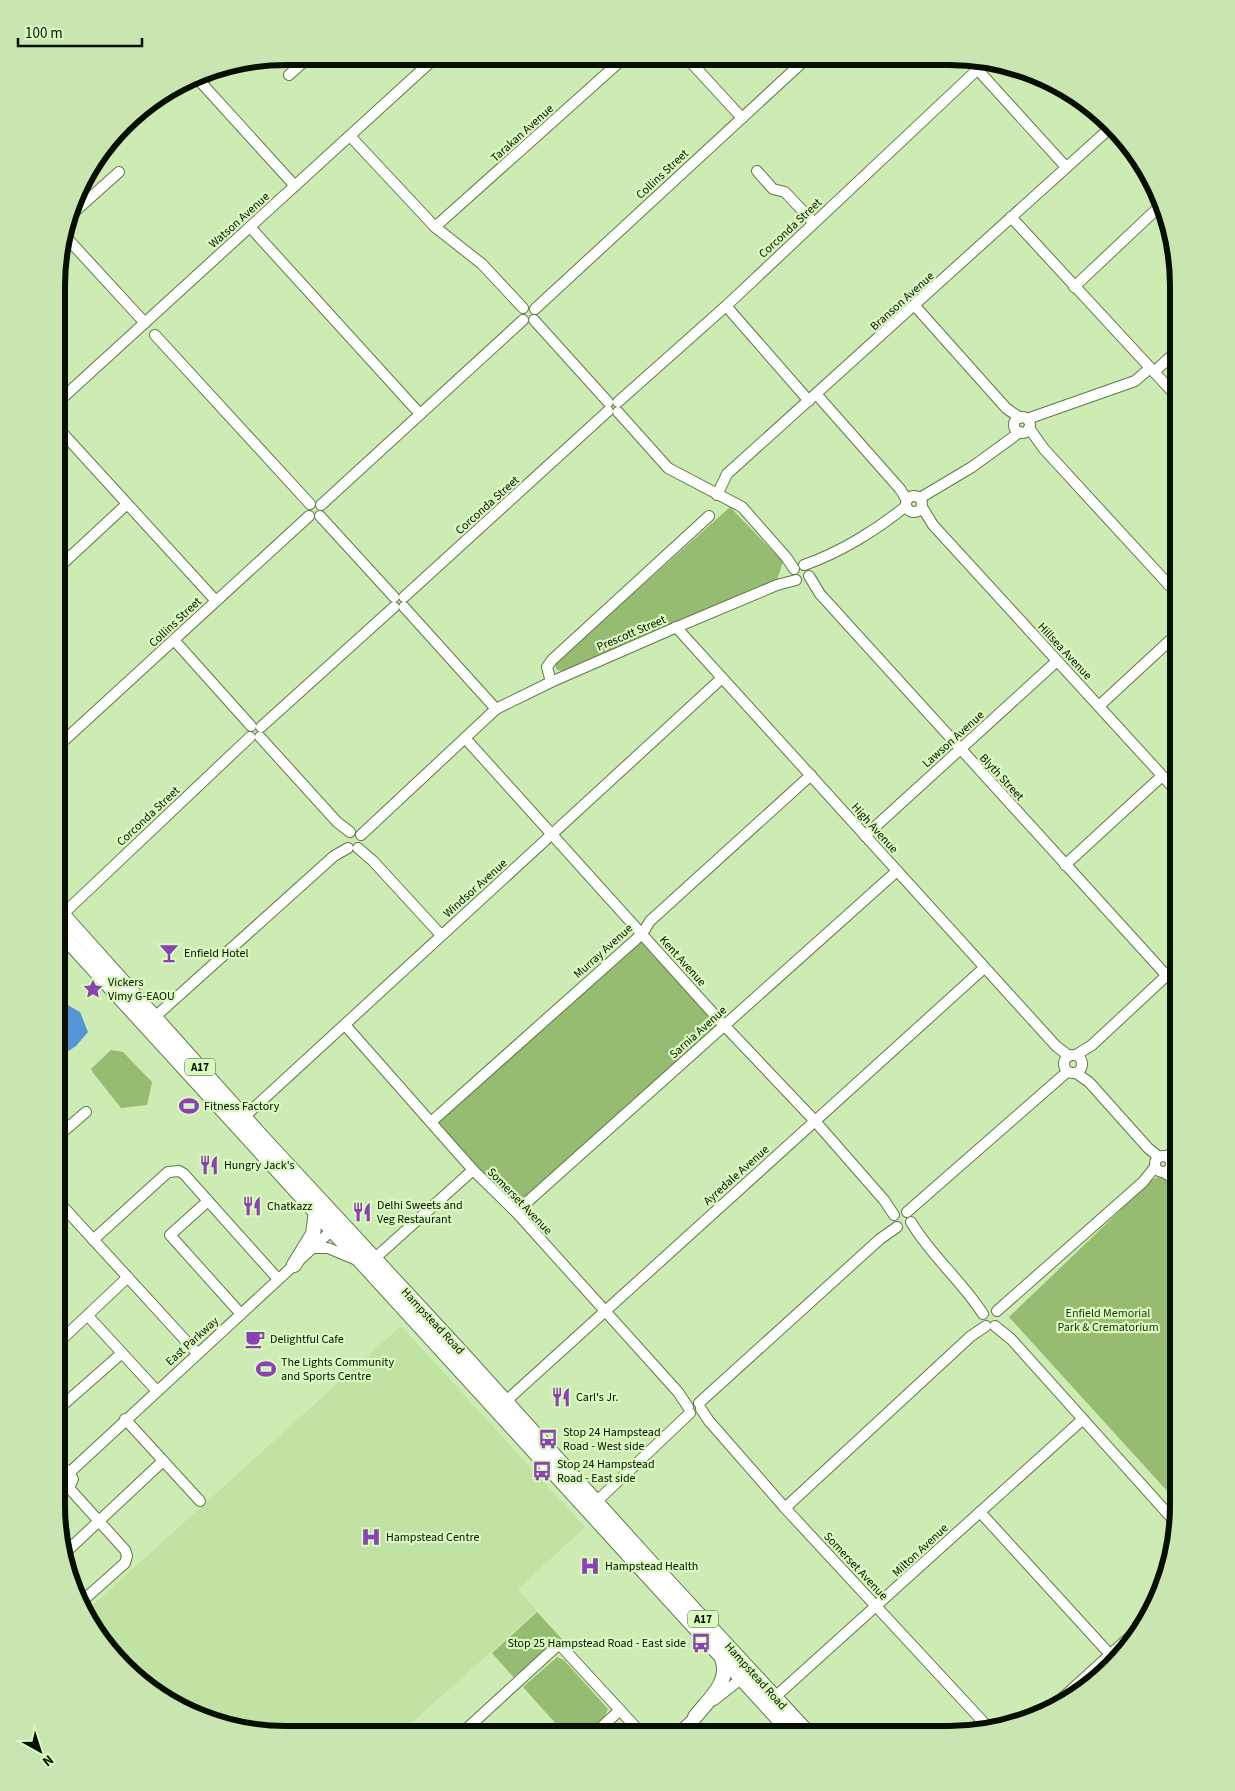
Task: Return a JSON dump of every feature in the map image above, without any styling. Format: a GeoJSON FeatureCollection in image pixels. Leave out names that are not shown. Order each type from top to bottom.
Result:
{"type":"FeatureCollection","features":[{"type":"Feature","properties":{"kind":"highway","name":"Hampstead Road"},"geometry":{"type":"LineString","coordinates":[[65,920],[156,1016],[244,1117],[318,1207],[332,1230],[367,1262]]}},
{"type":"Feature","properties":{"kind":"highway","name":"Hampstead Road"},"geometry":{"type":"LineString","coordinates":[[65,938],[145,1026],[318,1207],[367,1262],[502,1405],[746,1674],[786,1726]]}},
{"type":"Feature","properties":{"kind":"highway"},"geometry":{"type":"LineString","coordinates":[[145,1026],[156,1016]]}},
{"type":"Feature","properties":{"kind":"highway"},"geometry":{"type":"LineString","coordinates":[[294,1265],[314,1234],[318,1207]]}},
{"type":"Feature","properties":{"kind":"highway","name":"Hampstead Road"},"geometry":{"type":"LineString","coordinates":[[592,1506],[722,1657],[775,1697],[802,1726]]}},
{"type":"Feature","properties":{"kind":"highway"},"geometry":{"type":"LineString","coordinates":[[695,1717],[724,1679],[725,1667],[722,1657]]}},
{"type":"Feature","properties":{"kind":"street"},"geometry":{"type":"LineString","coordinates":[[289,75],[300,65]]}},
{"type":"Feature","properties":{"kind":"street","name":"Watson Avenue"},"geometry":{"type":"LineString","coordinates":[[65,396],[427,65]]}},
{"type":"Feature","properties":{"kind":"street","name":"Tarakan Avenue"},"geometry":{"type":"LineString","coordinates":[[435,227],[616,65]]}},
{"type":"Feature","properties":{"kind":"street"},"geometry":{"type":"LineString","coordinates":[[693,65],[742,118]]}},
{"type":"Feature","properties":{"kind":"street","name":"Collins Street"},"geometry":{"type":"LineString","coordinates":[[321,505],[420,414],[531,317],[799,65]]}},
{"type":"Feature","properties":{"kind":"street"},"geometry":{"type":"LineString","coordinates":[[974,66],[1066,167]]}},
{"type":"Feature","properties":{"kind":"street","name":"Corconda Street"},"geometry":{"type":"LineString","coordinates":[[65,908],[255,732],[726,306],[977,70]]}},
{"type":"Feature","properties":{"kind":"street"},"geometry":{"type":"LineString","coordinates":[[201,82],[294,186]]}},
{"type":"Feature","properties":{"kind":"street","name":"Branson Avenue"},"geometry":{"type":"LineString","coordinates":[[717,495],[727,474],[916,306],[1106,131]]}},
{"type":"Feature","properties":{"kind":"street"},"geometry":{"type":"LineString","coordinates":[[350,136],[435,227],[482,264],[523,308],[529,306],[531,317]]}},
{"type":"Feature","properties":{"kind":"street"},"geometry":{"type":"LineString","coordinates":[[757,171],[773,189],[785,192],[814,223]]}},
{"type":"Feature","properties":{"kind":"street"},"geometry":{"type":"LineString","coordinates":[[80,207],[119,172]]}},
{"type":"Feature","properties":{"kind":"street"},"geometry":{"type":"LineString","coordinates":[[1074,287],[1156,210]]}},
{"type":"Feature","properties":{"kind":"street"},"geometry":{"type":"LineString","coordinates":[[1011,217],[1170,389]]}},
{"type":"Feature","properties":{"kind":"street"},"geometry":{"type":"LineString","coordinates":[[250,227],[420,414]]}},
{"type":"Feature","properties":{"kind":"street"},"geometry":{"type":"LineString","coordinates":[[70,241],[145,323]]}},
{"type":"Feature","properties":{"kind":"street","name":"Hillsea Avenue"},"geometry":{"type":"LineString","coordinates":[[726,306],[914,504],[1170,785]]}},
{"type":"Feature","properties":{"kind":"street"},"geometry":{"type":"LineString","coordinates":[[916,306],[1006,408],[1170,586]]}},
{"type":"Feature","properties":{"kind":"street","name":"Blyth Street"},"geometry":{"type":"LineString","coordinates":[[531,317],[668,468],[742,507],[960,750],[1167,976]]}},
{"type":"Feature","properties":{"kind":"street"},"geometry":{"type":"LineString","coordinates":[[155,335],[310,504]]}},
{"type":"Feature","properties":{"kind":"street","name":"Prescott Street"},"geometry":{"type":"LineString","coordinates":[[496,709],[551,682],[778,585],[801,573],[972,467],[1022,425],[1047,412],[1135,381],[1170,356]]}},
{"type":"Feature","properties":{"kind":"street"},"geometry":{"type":"LineString","coordinates":[[65,436],[216,601]]}},
{"type":"Feature","properties":{"kind":"street"},"geometry":{"type":"LineString","coordinates":[[316,502],[321,505],[323,511],[320,516],[315,518],[309,516],[307,510],[310,504],[316,502]]}},
{"type":"Feature","properties":{"kind":"street"},"geometry":{"type":"LineString","coordinates":[[65,562],[127,504]]}},
{"type":"Feature","properties":{"kind":"street","name":"Collins Street"},"geometry":{"type":"LineString","coordinates":[[65,741],[309,516]]}},
{"type":"Feature","properties":{"kind":"street"},"geometry":{"type":"LineString","coordinates":[[156,1016],[376,820],[496,709],[320,516]]}},
{"type":"Feature","properties":{"kind":"street"},"geometry":{"type":"LineString","coordinates":[[551,682],[547,667],[552,660],[709,516]]}},
{"type":"Feature","properties":{"kind":"street","name":"High Avenue"},"geometry":{"type":"LineString","coordinates":[[676,627],[1170,1172]]}},
{"type":"Feature","properties":{"kind":"street"},"geometry":{"type":"LineString","coordinates":[[174,640],[255,732],[442,936]]}},
{"type":"Feature","properties":{"kind":"street"},"geometry":{"type":"LineString","coordinates":[[1099,706],[1170,640]]}},
{"type":"Feature","properties":{"kind":"street","name":"Lawson Avenue"},"geometry":{"type":"LineString","coordinates":[[865,836],[1057,661]]}},
{"type":"Feature","properties":{"kind":"street","name":"Windsor Avenue"},"geometry":{"type":"LineString","coordinates":[[244,1117],[722,678]]}},
{"type":"Feature","properties":{"kind":"street","name":"Kent Avenue"},"geometry":{"type":"LineString","coordinates":[[465,738],[724,1025],[814,1120],[1082,1420],[1170,1515]]}},
{"type":"Feature","properties":{"kind":"street","name":"Murray Avenue"},"geometry":{"type":"LineString","coordinates":[[431,1122],[642,934],[650,921],[810,776]]}},
{"type":"Feature","properties":{"kind":"street"},"geometry":{"type":"LineString","coordinates":[[1065,865],[1162,776]]}},
{"type":"Feature","properties":{"kind":"street","name":"Sarnia Avenue"},"geometry":{"type":"LineString","coordinates":[[516,1212],[897,871]]}},
{"type":"Feature","properties":{"kind":"street","name":"Ayredale Avenue"},"geometry":{"type":"LineString","coordinates":[[502,1405],[814,1120],[984,968]]}},
{"type":"Feature","properties":{"kind":"street"},"geometry":{"type":"LineString","coordinates":[[592,1506],[695,1408],[1050,1085],[1170,973]]}},
{"type":"Feature","properties":{"kind":"street","name":"Somerset Avenue"},"geometry":{"type":"LineString","coordinates":[[345,1025],[473,1170],[516,1212],[604,1312],[678,1392],[709,1421],[785,1508],[984,1723]]}},
{"type":"Feature","properties":{"kind":"street"},"geometry":{"type":"LineString","coordinates":[[65,1131],[86,1112]]}},
{"type":"Feature","properties":{"kind":"street"},"geometry":{"type":"LineString","coordinates":[[1163,1164],[1170,1157]]}},
{"type":"Feature","properties":{"kind":"street"},"geometry":{"type":"LineString","coordinates":[[785,1508],[972,1336],[1170,1159]]}},
{"type":"Feature","properties":{"kind":"street"},"geometry":{"type":"LineString","coordinates":[[313,1248],[328,1248],[367,1262],[473,1170]]}},
{"type":"Feature","properties":{"kind":"street"},"geometry":{"type":"LineString","coordinates":[[93,1240],[168,1172],[179,1172],[184,1174],[278,1279]]}},
{"type":"Feature","properties":{"kind":"street"},"geometry":{"type":"LineString","coordinates":[[208,1201],[170,1235],[240,1313]]}},
{"type":"Feature","properties":{"kind":"street"},"geometry":{"type":"LineString","coordinates":[[65,1209],[197,1353]]}},
{"type":"Feature","properties":{"kind":"street","name":"East Parkway"},"geometry":{"type":"LineString","coordinates":[[70,1472],[156,1390],[332,1230]]}},
{"type":"Feature","properties":{"kind":"street"},"geometry":{"type":"LineString","coordinates":[[65,1336],[128,1277]]}},
{"type":"Feature","properties":{"kind":"street"},"geometry":{"type":"LineString","coordinates":[[88,1316],[156,1390]]}},
{"type":"Feature","properties":{"kind":"street"},"geometry":{"type":"LineString","coordinates":[[65,1403],[122,1353]]}},
{"type":"Feature","properties":{"kind":"street"},"geometry":{"type":"LineString","coordinates":[[125,1419],[200,1501]]}},
{"type":"Feature","properties":{"kind":"street","name":"Milton Avenue"},"geometry":{"type":"LineString","coordinates":[[775,1697],[1082,1420]]}},
{"type":"Feature","properties":{"kind":"street"},"geometry":{"type":"LineString","coordinates":[[69,1549],[163,1461]]}},
{"type":"Feature","properties":{"kind":"street"},"geometry":{"type":"LineString","coordinates":[[65,1470],[70,1472],[73,1479],[69,1488],[65,1490]]}},
{"type":"Feature","properties":{"kind":"street"},"geometry":{"type":"LineString","coordinates":[[69,1488],[125,1550],[127,1556],[125,1563],[86,1598]]}},
{"type":"Feature","properties":{"kind":"street"},"geometry":{"type":"LineString","coordinates":[[980,1512],[1111,1655]]}},
{"type":"Feature","properties":{"kind":"street"},"geometry":{"type":"LineString","coordinates":[[470,1726],[558,1645],[635,1726]]}},
{"type":"Feature","properties":{"kind":"street"},"geometry":{"type":"LineString","coordinates":[[685,1726],[746,1674]]}},
{"type":"Feature","properties":{"kind":"street"},"geometry":{"type":"LineString","coordinates":[[603,1726],[620,1710]]}},
{"type":"Feature","properties":{"kind":"shaded area","name":"Hampstead Centre"},"geometry":{"type":"Polygon","coordinates":[[[401,1326],[585,1527],[518,1589],[537,1611],[408,1726],[272,1726],[243,1722],[201,1709],[163,1689],[140,1671],[111,1640],[90,1607],[401,1326]]]}},
{"type":"Feature","properties":{"kind":"green space"},"geometry":{"type":"Polygon","coordinates":[[[730,507],[783,562],[777,580],[563,671],[557,670],[555,665],[559,660],[730,507]]]}},
{"type":"Feature","properties":{"kind":"green space"},"geometry":{"type":"Polygon","coordinates":[[[642,934],[724,1025],[516,1212],[431,1122],[642,934]]]}},
{"type":"Feature","properties":{"kind":"green space"},"geometry":{"type":"Polygon","coordinates":[[[111,1050],[123,1052],[152,1082],[147,1105],[121,1108],[94,1074],[91,1069],[111,1050]]]}},
{"type":"Feature","properties":{"kind":"green space","name":"Enfield Memorial Park & Crematorium"},"geometry":{"type":"Polygon","coordinates":[[[1170,1171],[1170,1494],[1009,1317],[1152,1180],[1170,1171]]]}},
{"type":"Feature","properties":{"kind":"green space"},"geometry":{"type":"Polygon","coordinates":[[[537,1612],[562,1639],[516,1680],[492,1653],[537,1612]]]}},
{"type":"Feature","properties":{"kind":"green space"},"geometry":{"type":"Polygon","coordinates":[[[557,1657],[564,1660],[608,1709],[605,1716],[594,1726],[558,1726],[523,1687],[557,1657]]]}},
{"type":"Feature","properties":{"kind":"water"},"geometry":{"type":"Polygon","coordinates":[[[65,1005],[80,1012],[88,1032],[76,1046],[65,1054],[65,1005]]]}},
{"type":"Feature","properties":{"kind":"place","name":"Enfield Hotel"},"geometry":{"type":"Point","coordinates":[169,953]}},
{"type":"Feature","properties":{"kind":"place","name":"Vickers Vimy G-EAOU"},"geometry":{"type":"Point","coordinates":[93,989]}},
{"type":"Feature","properties":{"kind":"place","name":"Fitness Factory"},"geometry":{"type":"Point","coordinates":[189,1106]}},
{"type":"Feature","properties":{"kind":"place","name":"Hungry Jack's"},"geometry":{"type":"Point","coordinates":[209,1165]}},
{"type":"Feature","properties":{"kind":"place","name":"Chatkazz"},"geometry":{"type":"Point","coordinates":[252,1206]}},
{"type":"Feature","properties":{"kind":"place","name":"Delhi Sweets and Veg Restaurant"},"geometry":{"type":"Point","coordinates":[362,1212]}},
{"type":"Feature","properties":{"kind":"place","name":"Delightful Cafe"},"geometry":{"type":"Point","coordinates":[255,1339]}},
{"type":"Feature","properties":{"kind":"place","name":"The Lights Community and Sports Centre"},"geometry":{"type":"Point","coordinates":[266,1369]}},
{"type":"Feature","properties":{"kind":"place","name":"Carl's Jr."},"geometry":{"type":"Point","coordinates":[561,1397]}},
{"type":"Feature","properties":{"kind":"place","name":"Stop 24 Hampstead Road - West side"},"geometry":{"type":"Point","coordinates":[548,1439]}},
{"type":"Feature","properties":{"kind":"place","name":"Stop 24 Hampstead Road - East side"},"geometry":{"type":"Point","coordinates":[542,1471]}},
{"type":"Feature","properties":{"kind":"place","name":"Hampstead Centre"},"geometry":{"type":"Point","coordinates":[371,1537]}},
{"type":"Feature","properties":{"kind":"place","name":"Hampstead Health"},"geometry":{"type":"Point","coordinates":[590,1566]}},
{"type":"Feature","properties":{"kind":"place","name":"Stop 25 Hampstead Road - East side"},"geometry":{"type":"Point","coordinates":[701,1643]}}]}
